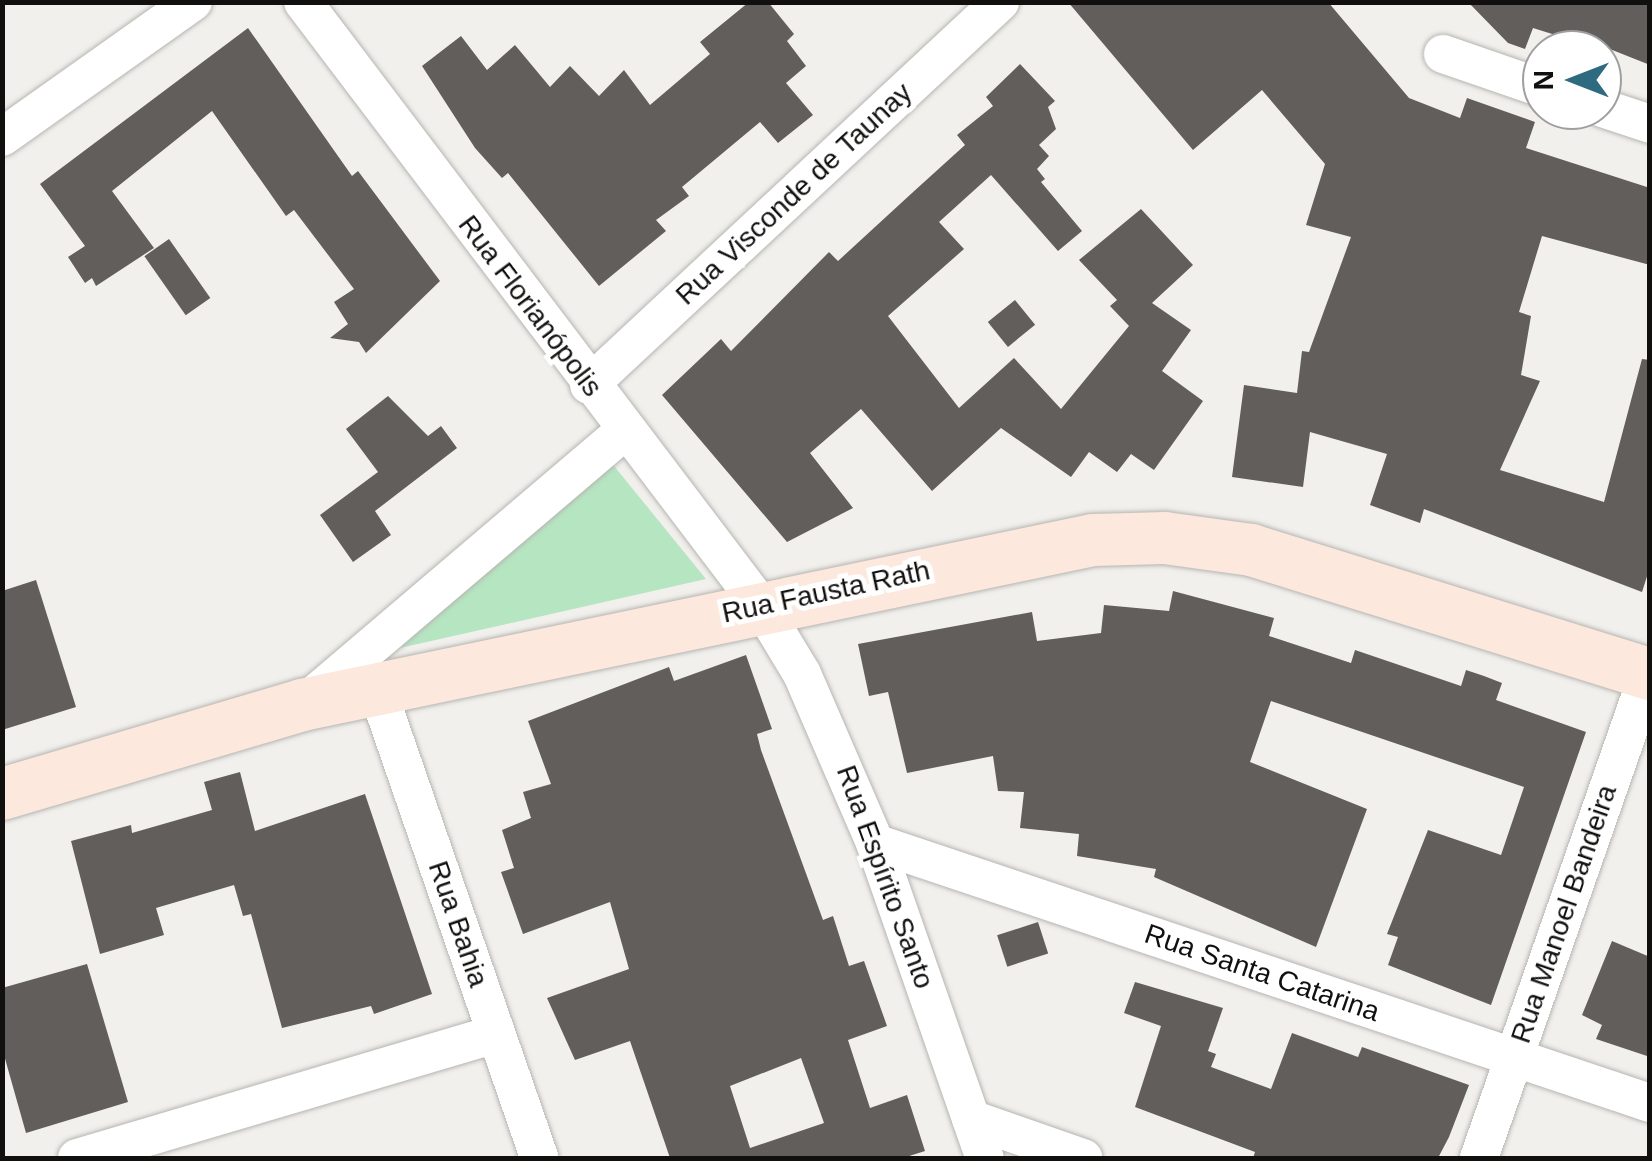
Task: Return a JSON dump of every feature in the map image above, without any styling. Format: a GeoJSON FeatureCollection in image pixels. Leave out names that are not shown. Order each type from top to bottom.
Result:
{"type":"FeatureCollection","features":[{"type":"Feature","properties":{"kind":"street"},"geometry":{"type":"LineString","coordinates":[[2,137],[193,2]]}},
{"type":"Feature","properties":{"kind":"street","name":"Rua Florianópolis"},"geometry":{"type":"LineString","coordinates":[[303,2],[624,431],[761,606]]}},
{"type":"Feature","properties":{"kind":"street","name":"Rua Visconde de Taunay"},"geometry":{"type":"LineString","coordinates":[[589,384],[1000,2]]}},
{"type":"Feature","properties":{"kind":"street"},"geometry":{"type":"LineString","coordinates":[[1443,54],[1522,81]]}},
{"type":"Feature","properties":{"kind":"street"},"geometry":{"type":"LineString","coordinates":[[1622,115],[1650,124]]}},
{"type":"Feature","properties":{"kind":"street"},"geometry":{"type":"LineString","coordinates":[[302,705],[624,431]]}},
{"type":"Feature","properties":{"kind":"street","name":"Rua Fausta Rath"},"geometry":{"type":"LineString","coordinates":[[2,794],[302,705],[1022,550],[1165,538],[1251,550],[1344,575],[1649,672]]}},
{"type":"Feature","properties":{"kind":"street","name":"Rua Espírito Santo"},"geometry":{"type":"LineString","coordinates":[[761,606],[830,731],[875,843],[984,1158]]}},
{"type":"Feature","properties":{"kind":"street","name":"Rua Manoel Bandeira"},"geometry":{"type":"LineString","coordinates":[[1479,1158],[1649,672]]}},
{"type":"Feature","properties":{"kind":"street","name":"Rua Bahia"},"geometry":{"type":"LineString","coordinates":[[377,689],[539,1158]]}},
{"type":"Feature","properties":{"kind":"street","name":"Rua Santa Catarina"},"geometry":{"type":"LineString","coordinates":[[875,843],[1650,1102]]}},
{"type":"Feature","properties":{"kind":"street"},"geometry":{"type":"LineString","coordinates":[[77,1158],[496,1034]]}},
{"type":"Feature","properties":{"kind":"street"},"geometry":{"type":"LineString","coordinates":[[971,1120],[1083,1158]]}},
{"type":"Feature","properties":{"kind":"green space"},"geometry":{"type":"Polygon","coordinates":[[[610,461],[706,579],[400,648],[610,461]]]}},
{"type":"Feature","properties":{"kind":"building"},"geometry":{"type":"Polygon","coordinates":[[[749,2],[768,2],[794,34],[787,41],[806,66],[786,83],[813,115],[778,143],[760,122],[682,187],[689,196],[656,220],[666,231],[599,286],[508,173],[502,178],[475,148],[422,66],[461,36],[487,70],[515,45],[550,87],[570,66],[599,96],[624,70],[650,105],[710,54],[700,42],[749,2]]]}},
{"type":"Feature","properties":{"kind":"building"},"geometry":{"type":"Polygon","coordinates":[[[1068,2],[1328,2],[1409,98],[1460,118],[1467,98],[1522,117],[1522,130],[1532,130],[1526,148],[1650,188],[1650,265],[1542,236],[1519,312],[1531,316],[1521,375],[1540,381],[1500,470],[1604,502],[1642,359],[1650,360],[1650,567],[1642,592],[1424,509],[1420,523],[1370,505],[1387,454],[1310,432],[1303,487],[1232,477],[1244,385],[1297,393],[1302,351],[1309,352],[1351,237],[1306,225],[1325,164],[1262,90],[1193,150],[1068,2]]]}},
{"type":"Feature","properties":{"kind":"building"},"geometry":{"type":"Polygon","coordinates":[[[1468,2],[1650,2],[1650,65],[1622,54],[1622,30],[1533,28],[1522,30],[1522,48],[1508,43],[1468,2]]]}},
{"type":"Feature","properties":{"kind":"building"},"geometry":{"type":"Polygon","coordinates":[[[248,28],[352,176],[358,171],[440,281],[366,353],[359,342],[330,338],[348,324],[334,302],[354,289],[294,210],[286,216],[212,111],[112,191],[154,248],[96,286],[92,278],[85,283],[68,257],[85,246],[40,184],[248,28]]]}},
{"type":"Feature","properties":{"kind":"building"},"geometry":{"type":"Polygon","coordinates":[[[1020,64],[1055,101],[1048,107],[1056,129],[1039,145],[1049,156],[1037,169],[1045,179],[1041,182],[1082,231],[1058,251],[991,175],[939,222],[964,249],[888,316],[959,408],[1014,358],[1061,409],[1129,326],[1110,306],[1117,300],[1079,260],[1141,209],[1193,265],[1152,303],[1191,330],[1162,371],[1203,401],[1154,470],[1131,454],[1117,472],[1089,452],[1071,477],[1001,428],[932,491],[861,409],[810,453],[853,508],[787,542],[662,395],[721,339],[731,351],[829,252],[838,261],[965,145],[957,135],[993,106],[986,97],[1020,64]]]}},
{"type":"Feature","properties":{"kind":"building"},"geometry":{"type":"Polygon","coordinates":[[[169,239],[210,298],[186,315],[144,256],[169,239]]]}},
{"type":"Feature","properties":{"kind":"building"},"geometry":{"type":"Polygon","coordinates":[[[1015,300],[1035,325],[1008,347],[988,322],[1015,300]]]}},
{"type":"Feature","properties":{"kind":"building"},"geometry":{"type":"Polygon","coordinates":[[[388,396],[428,436],[441,426],[457,448],[375,511],[391,535],[353,562],[320,515],[378,472],[346,429],[388,396]]]}},
{"type":"Feature","properties":{"kind":"building"},"geometry":{"type":"Polygon","coordinates":[[[36,580],[76,707],[2,730],[2,591],[36,580]]]}},
{"type":"Feature","properties":{"kind":"building"},"geometry":{"type":"Polygon","coordinates":[[[1173,591],[1274,618],[1269,636],[1351,663],[1355,650],[1461,686],[1466,670],[1484,676],[1502,683],[1496,700],[1586,732],[1491,1005],[1388,965],[1398,937],[1387,934],[1428,830],[1501,855],[1524,787],[1271,701],[1250,762],[1367,809],[1316,947],[1154,877],[1156,869],[1077,856],[1079,834],[1020,828],[1024,792],[998,791],[993,756],[907,773],[888,692],[869,696],[858,644],[1032,612],[1037,641],[1101,633],[1104,605],[1169,611],[1173,591]]]}},
{"type":"Feature","properties":{"kind":"building"},"geometry":{"type":"Polygon","coordinates":[[[746,655],[772,729],[757,734],[761,750],[823,920],[833,916],[849,966],[864,961],[887,1026],[848,1040],[870,1108],[907,1095],[925,1151],[903,1158],[670,1158],[630,1041],[575,1060],[547,998],[629,969],[610,902],[523,934],[501,872],[514,868],[502,830],[531,818],[523,792],[551,784],[528,721],[669,667],[674,681],[746,655]],[[801,1058],[730,1086],[750,1148],[824,1123],[801,1058]]]}},
{"type":"Feature","properties":{"kind":"building"},"geometry":{"type":"Polygon","coordinates":[[[240,772],[255,831],[365,794],[432,994],[374,1014],[371,1006],[282,1028],[251,914],[243,916],[234,885],[156,908],[164,935],[100,954],[71,841],[131,825],[132,833],[212,810],[204,782],[240,772]]]}},
{"type":"Feature","properties":{"kind":"building"},"geometry":{"type":"Polygon","coordinates":[[[1038,922],[1048,953],[1007,967],[997,935],[1038,922]]]}},
{"type":"Feature","properties":{"kind":"building"},"geometry":{"type":"Polygon","coordinates":[[[1612,941],[1650,957],[1650,1057],[1596,1039],[1602,1025],[1582,1015],[1612,941]]]}},
{"type":"Feature","properties":{"kind":"building"},"geometry":{"type":"Polygon","coordinates":[[[87,964],[128,1102],[26,1133],[2,1048],[2,988],[87,964]]]}},
{"type":"Feature","properties":{"kind":"building"},"geometry":{"type":"Polygon","coordinates":[[[1135,982],[1223,1008],[1208,1051],[1216,1054],[1211,1067],[1271,1089],[1292,1033],[1358,1057],[1362,1047],[1469,1085],[1438,1158],[1253,1158],[1255,1152],[1135,1107],[1161,1026],[1124,1013],[1135,982]]]}}]}
